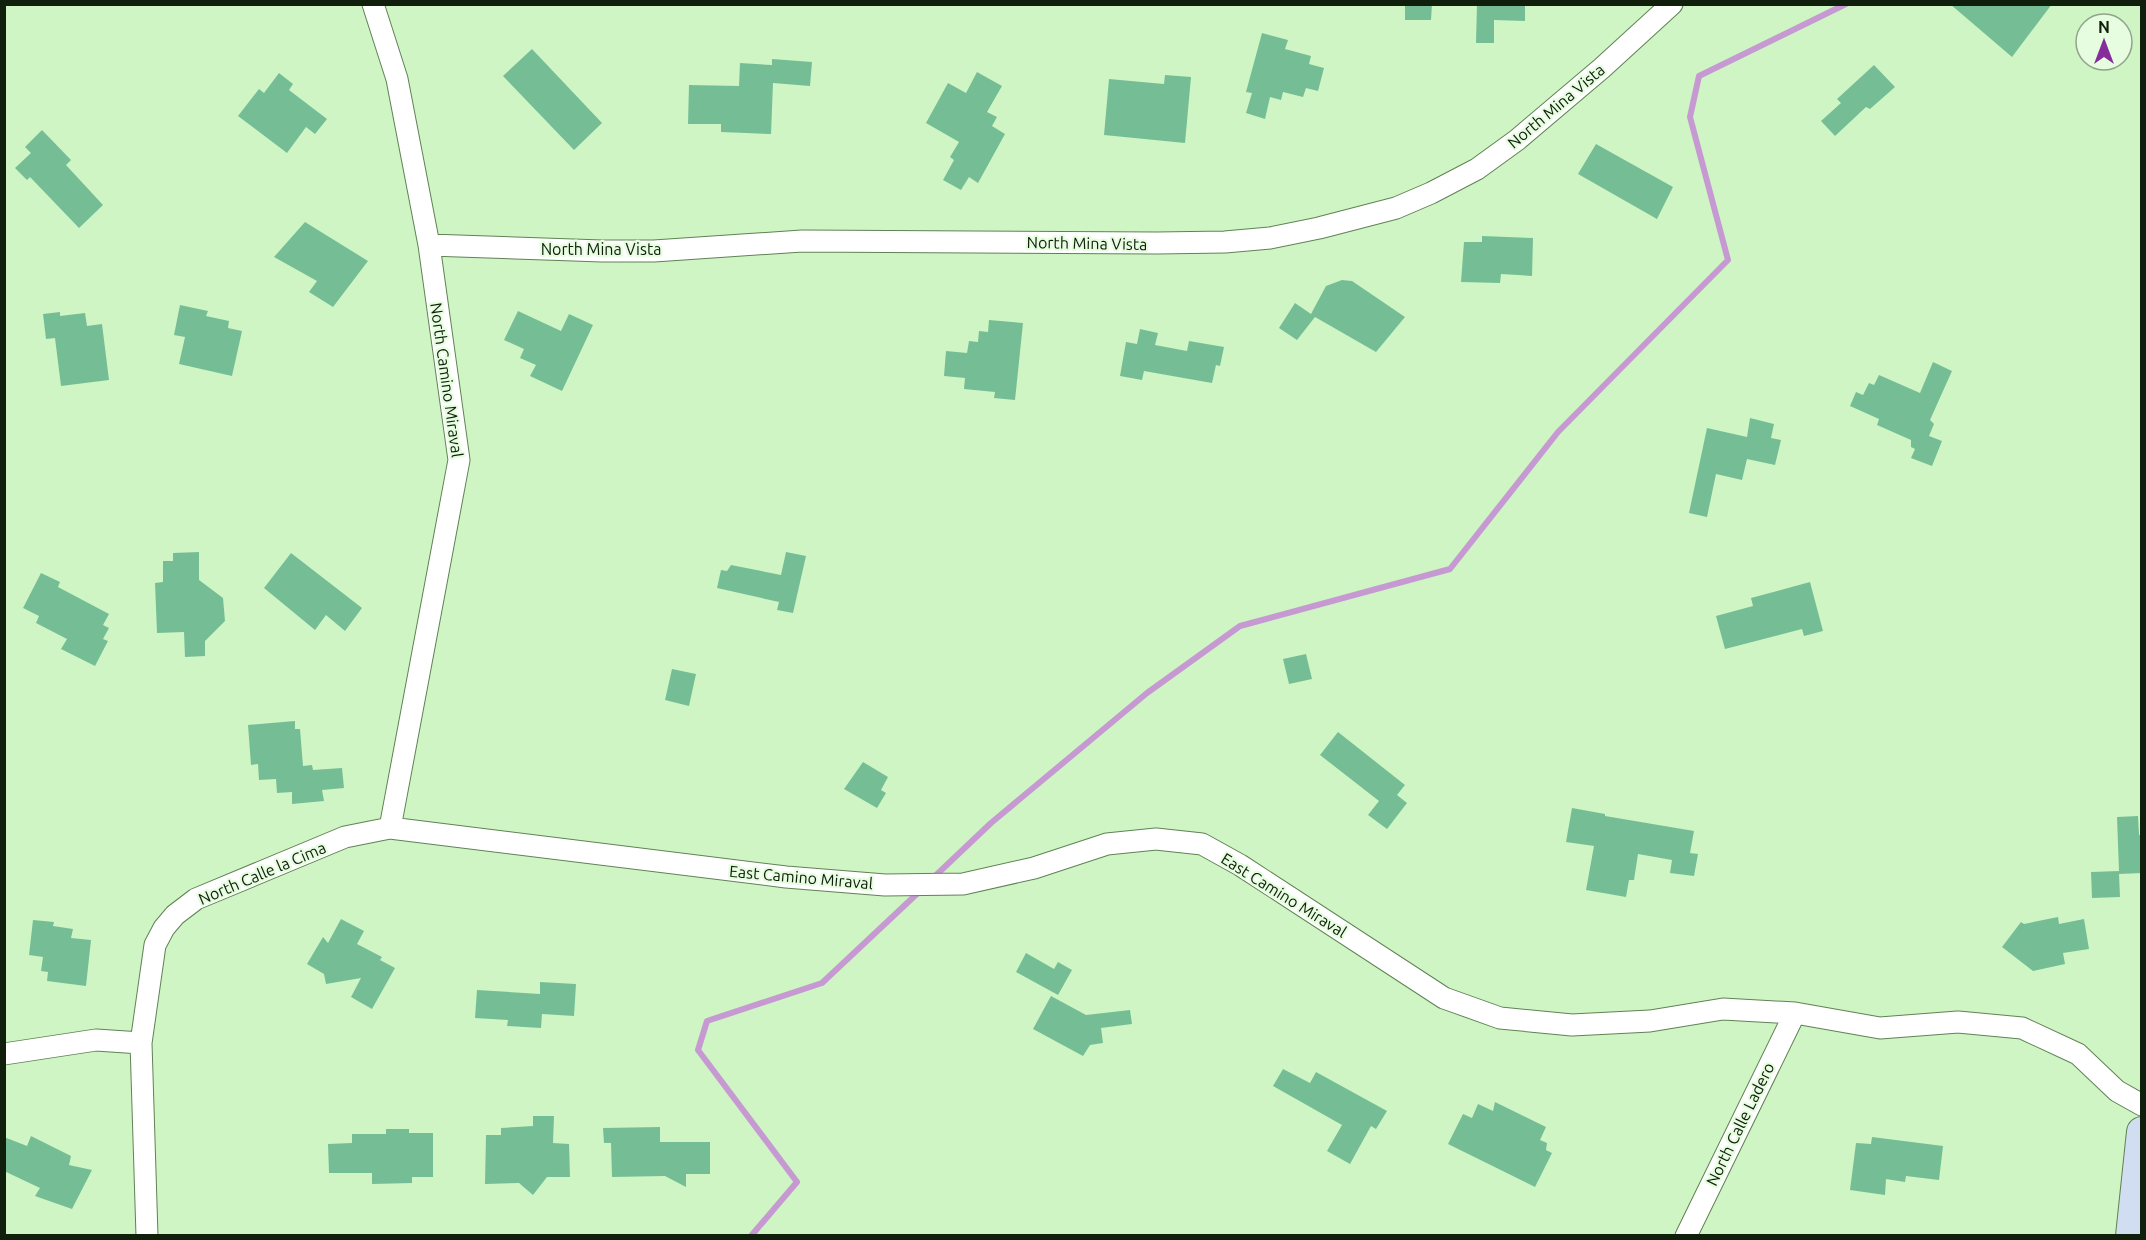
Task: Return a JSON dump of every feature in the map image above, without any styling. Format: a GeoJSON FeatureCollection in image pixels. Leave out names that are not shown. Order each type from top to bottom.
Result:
{"type":"FeatureCollection","features":[{"type":"Feature","properties":{"kind":"main road"},"geometry":{"type":"LineString","coordinates":[[2131,1236],[2142,1132]]}},
{"type":"Feature","properties":{"kind":"street","name":"North Camino Miraval"},"geometry":{"type":"LineString","coordinates":[[373,4],[397,79],[429,244],[459,460],[390,828]]}},
{"type":"Feature","properties":{"kind":"street","name":"North Mina Vista"},"geometry":{"type":"LineString","coordinates":[[429,244],[602,252],[802,241],[1157,243],[1225,242],[1280,236],[1396,208],[1431,194],[1477,169],[1517,140],[1602,68],[1672,4]]}},
{"type":"Feature","properties":{"kind":"street","name":"East Camino Miraval"},"geometry":{"type":"LineString","coordinates":[[390,828],[786,877],[885,885],[963,884],[1034,868],[1107,844],[1156,839],[1202,844],[1240,865],[1444,998],[1500,1018],[1572,1025],[1650,1021],[1723,1009],[1795,1013],[1880,1028],[1958,1022],[2022,1028],[2078,1054],[2117,1091],[2142,1105]]}},
{"type":"Feature","properties":{"kind":"street","name":"North Calle la Cima"},"geometry":{"type":"LineString","coordinates":[[147,1236],[141,1043],[155,945],[164,928],[175,915],[196,899],[345,837],[390,828]]}},
{"type":"Feature","properties":{"kind":"street","name":"North Calle Ladero"},"geometry":{"type":"LineString","coordinates":[[1686,1236],[1795,1013]]}},
{"type":"Feature","properties":{"kind":"street"},"geometry":{"type":"LineString","coordinates":[[4,1054],[96,1040],[141,1043]]}},
{"type":"Feature","properties":{"kind":"building"},"geometry":{"type":"Polygon","coordinates":[[[1405,4],[1432,4],[1431,20],[1405,20],[1405,4]]]}},
{"type":"Feature","properties":{"kind":"building"},"geometry":{"type":"Polygon","coordinates":[[[1477,4],[1525,4],[1525,21],[1494,20],[1494,43],[1476,43],[1477,4]]]}},
{"type":"Feature","properties":{"kind":"building"},"geometry":{"type":"Polygon","coordinates":[[[1950,4],[2052,4],[2012,57],[1950,4]]]}},
{"type":"Feature","properties":{"kind":"building"},"geometry":{"type":"Polygon","coordinates":[[[1262,33],[1288,40],[1285,49],[1311,56],[1309,64],[1324,68],[1318,91],[1306,88],[1303,97],[1283,92],[1281,100],[1270,97],[1265,119],[1246,113],[1252,93],[1246,92],[1262,33]]]}},
{"type":"Feature","properties":{"kind":"building"},"geometry":{"type":"Polygon","coordinates":[[[532,49],[602,123],[574,150],[503,76],[532,49]]]}},
{"type":"Feature","properties":{"kind":"building"},"geometry":{"type":"Polygon","coordinates":[[[772,59],[812,62],[810,86],[773,83],[771,134],[721,132],[721,124],[688,124],[689,85],[739,86],[740,63],[772,65],[772,59]]]}},
{"type":"Feature","properties":{"kind":"building"},"geometry":{"type":"Polygon","coordinates":[[[1874,65],[1895,87],[1870,109],[1866,107],[1835,136],[1821,121],[1841,103],[1837,99],[1874,65]]]}},
{"type":"Feature","properties":{"kind":"building"},"geometry":{"type":"Polygon","coordinates":[[[977,72],[1002,86],[987,112],[997,117],[992,126],[1005,134],[978,183],[969,177],[961,190],[943,180],[954,160],[950,157],[959,142],[926,123],[948,83],[966,93],[977,72]]]}},
{"type":"Feature","properties":{"kind":"building"},"geometry":{"type":"Polygon","coordinates":[[[279,73],[293,84],[289,90],[327,119],[315,134],[306,127],[287,153],[238,116],[259,89],[264,93],[279,73]]]}},
{"type":"Feature","properties":{"kind":"building"},"geometry":{"type":"Polygon","coordinates":[[[1165,75],[1191,77],[1185,143],[1104,135],[1109,79],[1164,84],[1165,75]]]}},
{"type":"Feature","properties":{"kind":"building"},"geometry":{"type":"Polygon","coordinates":[[[42,130],[71,160],[66,165],[103,205],[79,228],[30,177],[27,180],[15,168],[31,153],[25,147],[42,130]]]}},
{"type":"Feature","properties":{"kind":"building"},"geometry":{"type":"Polygon","coordinates":[[[1596,144],[1673,187],[1657,219],[1578,174],[1596,144]]]}},
{"type":"Feature","properties":{"kind":"building"},"geometry":{"type":"Polygon","coordinates":[[[305,222],[368,261],[333,307],[309,292],[317,281],[274,257],[305,222]]]}},
{"type":"Feature","properties":{"kind":"building"},"geometry":{"type":"Polygon","coordinates":[[[1482,236],[1533,238],[1532,276],[1501,274],[1500,283],[1461,282],[1464,242],[1482,242],[1482,236]]]}},
{"type":"Feature","properties":{"kind":"building"},"geometry":{"type":"Polygon","coordinates":[[[1342,280],[1352,281],[1405,317],[1376,352],[1315,317],[1297,340],[1279,328],[1295,303],[1311,314],[1326,286],[1342,280]]]}},
{"type":"Feature","properties":{"kind":"building"},"geometry":{"type":"Polygon","coordinates":[[[180,305],[208,311],[206,316],[229,321],[228,328],[242,331],[232,376],[179,364],[185,337],[174,335],[180,305]]]}},
{"type":"Feature","properties":{"kind":"building"},"geometry":{"type":"Polygon","coordinates":[[[518,311],[561,331],[569,314],[593,325],[562,391],[530,376],[536,365],[520,358],[524,349],[504,340],[518,311]]]}},
{"type":"Feature","properties":{"kind":"building"},"geometry":{"type":"Polygon","coordinates":[[[60,312],[60,316],[85,313],[87,326],[102,324],[109,380],[61,386],[55,338],[46,339],[43,314],[60,312]]]}},
{"type":"Feature","properties":{"kind":"building"},"geometry":{"type":"Polygon","coordinates":[[[989,320],[1023,323],[1015,400],[994,398],[995,392],[964,389],[965,378],[944,376],[946,351],[967,353],[969,341],[978,342],[979,331],[988,332],[989,320]]]}},
{"type":"Feature","properties":{"kind":"building"},"geometry":{"type":"Polygon","coordinates":[[[1140,329],[1158,333],[1155,345],[1187,351],[1189,341],[1224,347],[1220,366],[1216,365],[1212,383],[1144,371],[1142,380],[1120,376],[1126,342],[1137,344],[1140,329]]]}},
{"type":"Feature","properties":{"kind":"building"},"geometry":{"type":"Polygon","coordinates":[[[1933,362],[1952,371],[1930,420],[1934,424],[1929,436],[1942,441],[1932,466],[1911,458],[1915,449],[1911,447],[1911,440],[1877,425],[1879,419],[1850,406],[1856,392],[1863,395],[1869,383],[1874,385],[1879,375],[1920,393],[1933,362]]]}},
{"type":"Feature","properties":{"kind":"building"},"geometry":{"type":"Polygon","coordinates":[[[1750,418],[1774,424],[1771,438],[1781,440],[1775,465],[1747,459],[1742,480],[1716,474],[1707,517],[1689,513],[1707,428],[1747,437],[1750,418]]]}},
{"type":"Feature","properties":{"kind":"building"},"geometry":{"type":"Polygon","coordinates":[[[199,552],[199,580],[223,598],[225,621],[205,641],[205,656],[185,657],[184,632],[157,633],[155,583],[163,582],[163,561],[173,561],[173,553],[199,552]]]}},
{"type":"Feature","properties":{"kind":"building"},"geometry":{"type":"Polygon","coordinates":[[[786,552],[806,556],[793,613],[777,610],[779,602],[717,588],[721,570],[727,571],[731,565],[781,575],[786,552]]]}},
{"type":"Feature","properties":{"kind":"building"},"geometry":{"type":"Polygon","coordinates":[[[291,553],[362,608],[345,631],[326,615],[315,630],[264,588],[291,553]]]}},
{"type":"Feature","properties":{"kind":"building"},"geometry":{"type":"Polygon","coordinates":[[[41,573],[60,582],[58,587],[109,614],[103,625],[109,628],[103,639],[108,641],[95,666],[61,649],[67,639],[36,623],[39,616],[23,608],[41,573]]]}},
{"type":"Feature","properties":{"kind":"building"},"geometry":{"type":"Polygon","coordinates":[[[1810,582],[1823,631],[1804,636],[1802,629],[1725,649],[1716,616],[1753,606],[1751,598],[1810,582]]]}},
{"type":"Feature","properties":{"kind":"building"},"geometry":{"type":"Polygon","coordinates":[[[1306,654],[1312,679],[1289,684],[1283,659],[1306,654]]]}},
{"type":"Feature","properties":{"kind":"building"},"geometry":{"type":"Polygon","coordinates":[[[672,669],[696,674],[689,706],[665,700],[672,669]]]}},
{"type":"Feature","properties":{"kind":"building"},"geometry":{"type":"Polygon","coordinates":[[[295,721],[295,729],[300,729],[303,766],[312,765],[313,770],[342,768],[344,788],[322,790],[324,801],[292,804],[292,792],[277,793],[276,779],[259,780],[258,764],[251,765],[248,725],[295,721]]]}},
{"type":"Feature","properties":{"kind":"building"},"geometry":{"type":"Polygon","coordinates":[[[1338,732],[1405,785],[1397,795],[1407,803],[1387,829],[1368,815],[1379,801],[1320,755],[1338,732]]]}},
{"type":"Feature","properties":{"kind":"building"},"geometry":{"type":"Polygon","coordinates":[[[863,762],[888,777],[881,790],[886,793],[877,808],[844,789],[863,762]]]}},
{"type":"Feature","properties":{"kind":"building"},"geometry":{"type":"Polygon","coordinates":[[[1572,808],[1694,831],[1690,853],[1698,854],[1694,876],[1670,873],[1672,860],[1638,854],[1634,880],[1629,880],[1626,897],[1586,890],[1594,846],[1566,842],[1572,808]]]}},
{"type":"Feature","properties":{"kind":"building"},"geometry":{"type":"Polygon","coordinates":[[[2138,816],[2139,835],[2142,835],[2142,873],[2119,874],[2120,897],[2092,898],[2091,872],[2119,871],[2117,817],[2138,816]]]}},
{"type":"Feature","properties":{"kind":"building"},"geometry":{"type":"Polygon","coordinates":[[[2058,917],[2059,924],[2084,919],[2089,949],[2063,953],[2065,964],[2033,971],[2002,947],[2021,922],[2024,924],[2058,917]]]}},
{"type":"Feature","properties":{"kind":"building"},"geometry":{"type":"Polygon","coordinates":[[[341,919],[364,931],[357,944],[382,957],[380,960],[395,968],[372,1009],[351,997],[361,978],[326,984],[324,974],[307,964],[323,937],[328,943],[341,919]]]}},
{"type":"Feature","properties":{"kind":"building"},"geometry":{"type":"Polygon","coordinates":[[[33,920],[54,922],[53,926],[73,929],[71,938],[91,940],[86,986],[47,981],[48,972],[41,971],[43,957],[29,955],[33,920]]]}},
{"type":"Feature","properties":{"kind":"building"},"geometry":{"type":"Polygon","coordinates":[[[1026,953],[1054,969],[1058,962],[1072,970],[1058,995],[1016,972],[1026,953]]]}},
{"type":"Feature","properties":{"kind":"building"},"geometry":{"type":"Polygon","coordinates":[[[540,982],[576,984],[574,1016],[542,1014],[541,1028],[507,1026],[508,1020],[475,1018],[477,990],[540,994],[540,982]]]}},
{"type":"Feature","properties":{"kind":"building"},"geometry":{"type":"Polygon","coordinates":[[[1051,996],[1086,1015],[1130,1010],[1132,1024],[1101,1028],[1103,1043],[1090,1045],[1083,1056],[1033,1029],[1051,996]]]}},
{"type":"Feature","properties":{"kind":"building"},"geometry":{"type":"Polygon","coordinates":[[[1283,1069],[1310,1083],[1316,1072],[1387,1111],[1376,1129],[1371,1126],[1350,1164],[1327,1151],[1342,1125],[1273,1086],[1283,1069]]]}},
{"type":"Feature","properties":{"kind":"building"},"geometry":{"type":"Polygon","coordinates":[[[1495,1102],[1546,1127],[1540,1140],[1547,1143],[1546,1150],[1552,1153],[1535,1187],[1448,1144],[1463,1114],[1472,1118],[1478,1104],[1493,1111],[1495,1102]]]}},
{"type":"Feature","properties":{"kind":"building"},"geometry":{"type":"Polygon","coordinates":[[[533,1116],[554,1116],[553,1143],[569,1144],[570,1177],[547,1177],[533,1195],[519,1183],[485,1184],[486,1135],[501,1135],[501,1128],[533,1126],[533,1116]]]}},
{"type":"Feature","properties":{"kind":"building"},"geometry":{"type":"Polygon","coordinates":[[[660,1127],[660,1142],[710,1142],[710,1174],[686,1174],[686,1187],[665,1176],[612,1177],[611,1143],[604,1143],[603,1128],[660,1127]]]}},
{"type":"Feature","properties":{"kind":"building"},"geometry":{"type":"Polygon","coordinates":[[[386,1129],[409,1129],[409,1133],[433,1133],[433,1177],[412,1177],[412,1183],[372,1184],[372,1173],[329,1173],[328,1144],[352,1143],[352,1134],[386,1134],[386,1129]]]}},
{"type":"Feature","properties":{"kind":"building"},"geometry":{"type":"Polygon","coordinates":[[[31,1136],[71,1156],[69,1165],[92,1170],[72,1209],[35,1196],[40,1188],[4,1171],[4,1137],[27,1146],[31,1136]]]}},
{"type":"Feature","properties":{"kind":"building"},"geometry":{"type":"Polygon","coordinates":[[[1872,1137],[1943,1146],[1939,1180],[1906,1176],[1905,1182],[1886,1179],[1885,1195],[1850,1190],[1856,1143],[1871,1144],[1872,1137]]]}},
{"type":"Feature","properties":{"kind":"waterway"},"geometry":{"type":"LineString","coordinates":[[933,878],[991,823],[1147,693],[1240,626],[1450,569],[1558,432],[1728,260],[1690,117],[1699,76],[1846,4]]}},
{"type":"Feature","properties":{"kind":"waterway"},"geometry":{"type":"LineString","coordinates":[[751,1236],[797,1182],[698,1050],[707,1021],[822,983],[921,890]]}}]}
